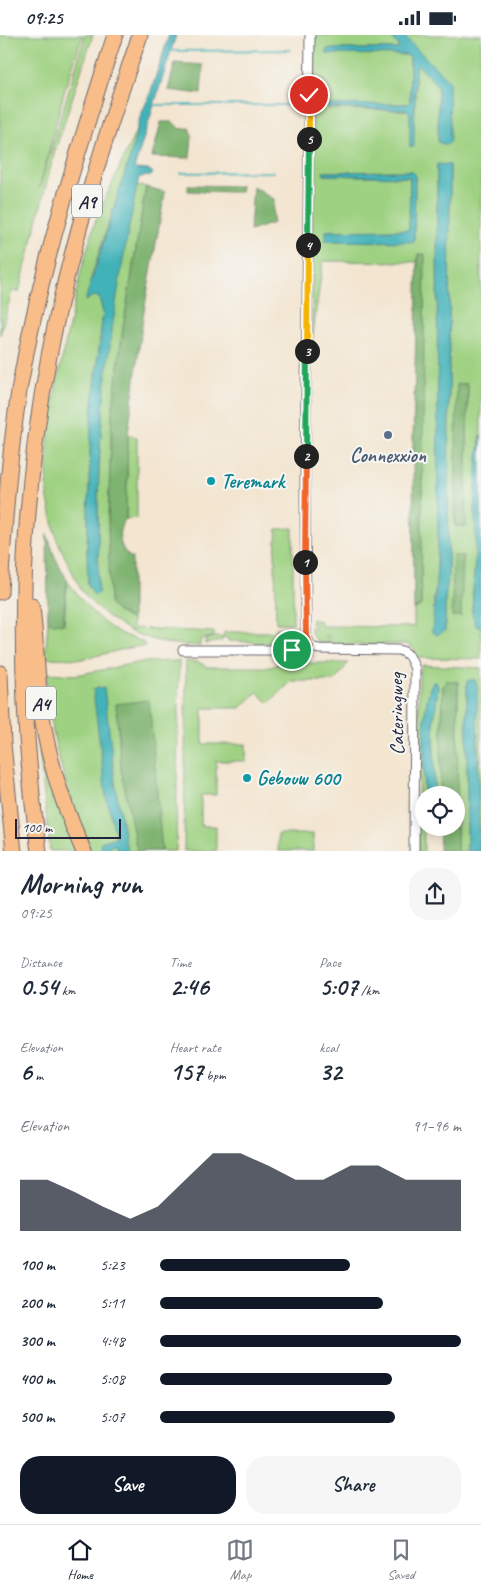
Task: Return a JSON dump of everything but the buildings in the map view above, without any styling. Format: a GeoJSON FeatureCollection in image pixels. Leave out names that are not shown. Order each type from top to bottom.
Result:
{"type":"FeatureCollection","features":[{"type":"Feature","properties":{"kind":"highway","name":"A9"},"geometry":{"type":"LineString","coordinates":[[0,592],[7,490],[20,386],[39,294],[74,161],[115,35]]}},
{"type":"Feature","properties":{"kind":"highway","name":"A9"},"geometry":{"type":"LineString","coordinates":[[38,851],[30,780],[24,679],[24,589],[29,502],[39,417],[71,259],[94,177],[140,35]]}},
{"type":"Feature","properties":{"kind":"highway","name":"A9"},"geometry":{"type":"LineString","coordinates":[[0,525],[7,490]]}},
{"type":"Feature","properties":{"kind":"highway","name":"A4"},"geometry":{"type":"LineString","coordinates":[[26,548],[46,741],[56,781],[84,851]]}},
{"type":"Feature","properties":{"kind":"highway"},"geometry":{"type":"LineString","coordinates":[[0,673],[3,744],[14,851]]}},
{"type":"Feature","properties":{"kind":"street"},"geometry":{"type":"LineString","coordinates":[[310,35],[305,488],[306,626],[307,640],[311,647]]}},
{"type":"Feature","properties":{"kind":"street","name":"Cateringweg"},"geometry":{"type":"LineString","coordinates":[[182,650],[302,650],[311,647],[319,649],[404,651],[412,661],[415,669],[414,851]]}},
{"type":"Feature","properties":{"kind":"green space"},"geometry":{"type":"Polygon","coordinates":[[[0,35],[83,35],[65,89],[39,189],[85,35],[93,35],[54,154],[19,292],[12,291],[0,335],[0,35]]]}},
{"type":"Feature","properties":{"kind":"green space"},"geometry":{"type":"Polygon","coordinates":[[[313,35],[389,35],[399,46],[398,49],[327,49],[407,55],[410,57],[410,102],[408,104],[327,106],[328,109],[407,110],[410,112],[410,147],[415,109],[415,67],[419,66],[437,85],[438,91],[449,81],[403,35],[481,35],[481,435],[475,502],[476,537],[472,612],[481,627],[481,659],[419,658],[413,648],[407,644],[329,645],[329,636],[326,636],[328,645],[318,642],[313,637],[310,627],[314,628],[314,624],[311,624],[312,619],[320,621],[320,626],[414,627],[414,610],[421,605],[418,254],[418,262],[323,261],[312,340],[313,35]],[[437,165],[438,539],[436,585],[433,602],[445,631],[445,599],[448,578],[450,165],[437,165]],[[412,171],[323,172],[324,175],[410,178],[409,230],[326,231],[414,242],[415,174],[412,171]],[[458,384],[455,526],[466,526],[468,384],[458,384]]]}},
{"type":"Feature","properties":{"kind":"green space"},"geometry":{"type":"Polygon","coordinates":[[[175,63],[203,65],[201,94],[168,90],[175,63]]]}},
{"type":"Feature","properties":{"kind":"green space"},"geometry":{"type":"Polygon","coordinates":[[[161,122],[173,122],[180,129],[189,128],[192,135],[190,158],[152,157],[161,122]]]}},
{"type":"Feature","properties":{"kind":"green space"},"geometry":{"type":"Polygon","coordinates":[[[139,124],[90,281],[90,297],[95,295],[99,297],[103,312],[91,423],[87,550],[88,585],[93,594],[98,593],[98,483],[104,396],[117,290],[137,185],[146,187],[123,328],[112,414],[108,519],[116,611],[132,620],[132,631],[135,628],[214,632],[214,636],[200,640],[200,646],[164,643],[131,632],[108,617],[91,602],[81,590],[57,540],[47,495],[48,424],[80,275],[96,219],[139,124]]]}},
{"type":"Feature","properties":{"kind":"green space"},"geometry":{"type":"Polygon","coordinates":[[[188,185],[241,186],[240,192],[188,191],[188,185]]]}},
{"type":"Feature","properties":{"kind":"green space"},"geometry":{"type":"Polygon","coordinates":[[[253,186],[274,199],[273,223],[250,231],[253,186]]]}},
{"type":"Feature","properties":{"kind":"green space"},"geometry":{"type":"Polygon","coordinates":[[[146,187],[165,192],[143,317],[128,434],[126,519],[120,528],[121,545],[132,558],[132,620],[116,611],[110,605],[108,519],[112,414],[123,328],[146,187]]]}},
{"type":"Feature","properties":{"kind":"green space"},"geometry":{"type":"Polygon","coordinates":[[[418,254],[425,254],[421,605],[414,610],[413,441],[418,254]]]}},
{"type":"Feature","properties":{"kind":"green space"},"geometry":{"type":"Polygon","coordinates":[[[457,384],[468,384],[466,526],[455,526],[457,384]]]}},
{"type":"Feature","properties":{"kind":"green space"},"geometry":{"type":"Polygon","coordinates":[[[128,435],[137,437],[137,518],[126,519],[128,435]]]}},
{"type":"Feature","properties":{"kind":"green space"},"geometry":{"type":"Polygon","coordinates":[[[293,528],[293,623],[276,623],[275,557],[277,529],[293,528]]]}},
{"type":"Feature","properties":{"kind":"green space"},"geometry":{"type":"Polygon","coordinates":[[[47,534],[55,557],[67,580],[63,624],[48,622],[47,534]]]}},
{"type":"Feature","properties":{"kind":"green space"},"geometry":{"type":"Polygon","coordinates":[[[453,556],[463,556],[461,616],[452,616],[453,556]]]}},
{"type":"Feature","properties":{"kind":"green space"},"geometry":{"type":"Polygon","coordinates":[[[67,580],[84,603],[104,623],[120,633],[143,642],[145,646],[83,659],[45,658],[48,622],[64,624],[67,580]]]}},
{"type":"Feature","properties":{"kind":"green space"},"geometry":{"type":"Polygon","coordinates":[[[276,628],[291,629],[288,644],[228,641],[228,638],[222,638],[222,641],[205,644],[205,640],[213,637],[224,637],[224,632],[275,632],[276,628]]]}},
{"type":"Feature","properties":{"kind":"green space"},"geometry":{"type":"Polygon","coordinates":[[[179,661],[176,851],[91,851],[60,764],[51,721],[47,673],[76,675],[141,662],[179,661]]]}},
{"type":"Feature","properties":{"kind":"green space"},"geometry":{"type":"Polygon","coordinates":[[[186,661],[198,662],[208,667],[271,667],[285,661],[294,663],[348,663],[335,681],[292,681],[269,703],[257,692],[241,708],[203,708],[203,744],[246,744],[246,761],[216,761],[216,795],[201,795],[201,826],[216,826],[216,851],[184,851],[186,661]]]}},
{"type":"Feature","properties":{"kind":"green space"},"geometry":{"type":"Polygon","coordinates":[[[422,665],[481,668],[481,851],[479,851],[477,685],[467,681],[467,851],[457,851],[457,836],[465,836],[465,786],[457,786],[458,682],[446,681],[443,687],[440,786],[434,786],[434,721],[438,687],[433,682],[426,712],[423,786],[418,786],[419,673],[422,665]]]}},
{"type":"Feature","properties":{"kind":"green space"},"geometry":{"type":"Polygon","coordinates":[[[446,681],[458,682],[457,786],[440,786],[443,687],[446,681]]]}},
{"type":"Feature","properties":{"kind":"green space"},"geometry":{"type":"Polygon","coordinates":[[[149,700],[162,851],[137,851],[121,769],[116,704],[149,700]]]}},
{"type":"Feature","properties":{"kind":"green space"},"geometry":{"type":"Polygon","coordinates":[[[37,727],[77,851],[50,851],[37,727]]]}},
{"type":"Feature","properties":{"kind":"green space"},"geometry":{"type":"Polygon","coordinates":[[[278,834],[313,834],[313,851],[278,851],[278,834]]]}},
{"type":"Feature","properties":{"kind":"green space"},"geometry":{"type":"Polygon","coordinates":[[[418,836],[424,836],[424,851],[418,851],[418,836]]]}},
{"type":"Feature","properties":{"kind":"green space"},"geometry":{"type":"Polygon","coordinates":[[[440,836],[457,836],[457,851],[439,851],[440,836]]]}},
{"type":"Feature","properties":{"kind":"water"},"geometry":{"type":"Polygon","coordinates":[[[169,35],[176,35],[134,169],[150,170],[153,173],[151,176],[139,177],[113,321],[101,430],[98,483],[98,593],[94,595],[88,585],[87,550],[91,423],[103,312],[99,297],[93,296],[85,301],[130,157],[140,117],[150,94],[169,35]]]}},
{"type":"Feature","properties":{"kind":"water"},"geometry":{"type":"Polygon","coordinates":[[[389,35],[403,35],[449,81],[450,142],[447,145],[438,142],[437,85],[419,66],[415,67],[414,147],[410,147],[410,113],[407,110],[327,108],[328,105],[408,104],[410,102],[410,57],[407,55],[327,54],[326,52],[327,49],[398,49],[399,46],[389,35]]]}},
{"type":"Feature","properties":{"kind":"water"},"geometry":{"type":"Polygon","coordinates":[[[437,164],[450,165],[448,578],[445,599],[445,631],[437,635],[432,632],[438,539],[437,164]]]}},
{"type":"Feature","properties":{"kind":"water"},"geometry":{"type":"Polygon","coordinates":[[[412,171],[415,174],[414,242],[326,241],[326,231],[409,230],[410,178],[324,175],[323,172],[412,171]]]}},
{"type":"Feature","properties":{"kind":"water"},"geometry":{"type":"Polygon","coordinates":[[[481,435],[480,627],[475,625],[472,612],[476,537],[475,502],[481,435]]]}},
{"type":"Feature","properties":{"kind":"water"},"geometry":{"type":"Polygon","coordinates":[[[475,680],[477,685],[479,851],[467,851],[467,681],[475,680]]]}},
{"type":"Feature","properties":{"kind":"water"},"geometry":{"type":"Polygon","coordinates":[[[433,682],[436,682],[438,687],[434,721],[434,786],[424,786],[425,719],[429,691],[433,682]]]}},
{"type":"Feature","properties":{"kind":"water"},"geometry":{"type":"Polygon","coordinates":[[[98,686],[100,689],[104,688],[116,789],[127,851],[118,851],[115,844],[103,850],[100,846],[101,842],[116,837],[106,796],[93,689],[97,689],[98,686]]]}},
{"type":"Feature","properties":{"kind":"waterway"},"geometry":{"type":"LineString","coordinates":[[170,51],[291,50]]}},
{"type":"Feature","properties":{"kind":"waterway"},"geometry":{"type":"LineString","coordinates":[[153,105],[291,105]]}},
{"type":"Feature","properties":{"kind":"waterway"},"geometry":{"type":"LineString","coordinates":[[181,173],[274,172]]}},
{"type":"Feature","properties":{"kind":"place","name":"Connexxion"},"geometry":{"type":"Point","coordinates":[388,435]}},
{"type":"Feature","properties":{"kind":"place","name":"Teremark"},"geometry":{"type":"Point","coordinates":[211,481]}},
{"type":"Feature","properties":{"kind":"place","name":"Gebouw 600"},"geometry":{"type":"Point","coordinates":[247,778]}},
{"type":"Feature","properties":{"kind":"route"},"geometry":{"type":"LineString","coordinates":[[292,650],[302,650],[311,647],[306,636],[305,537],[309,95]]}}]}
